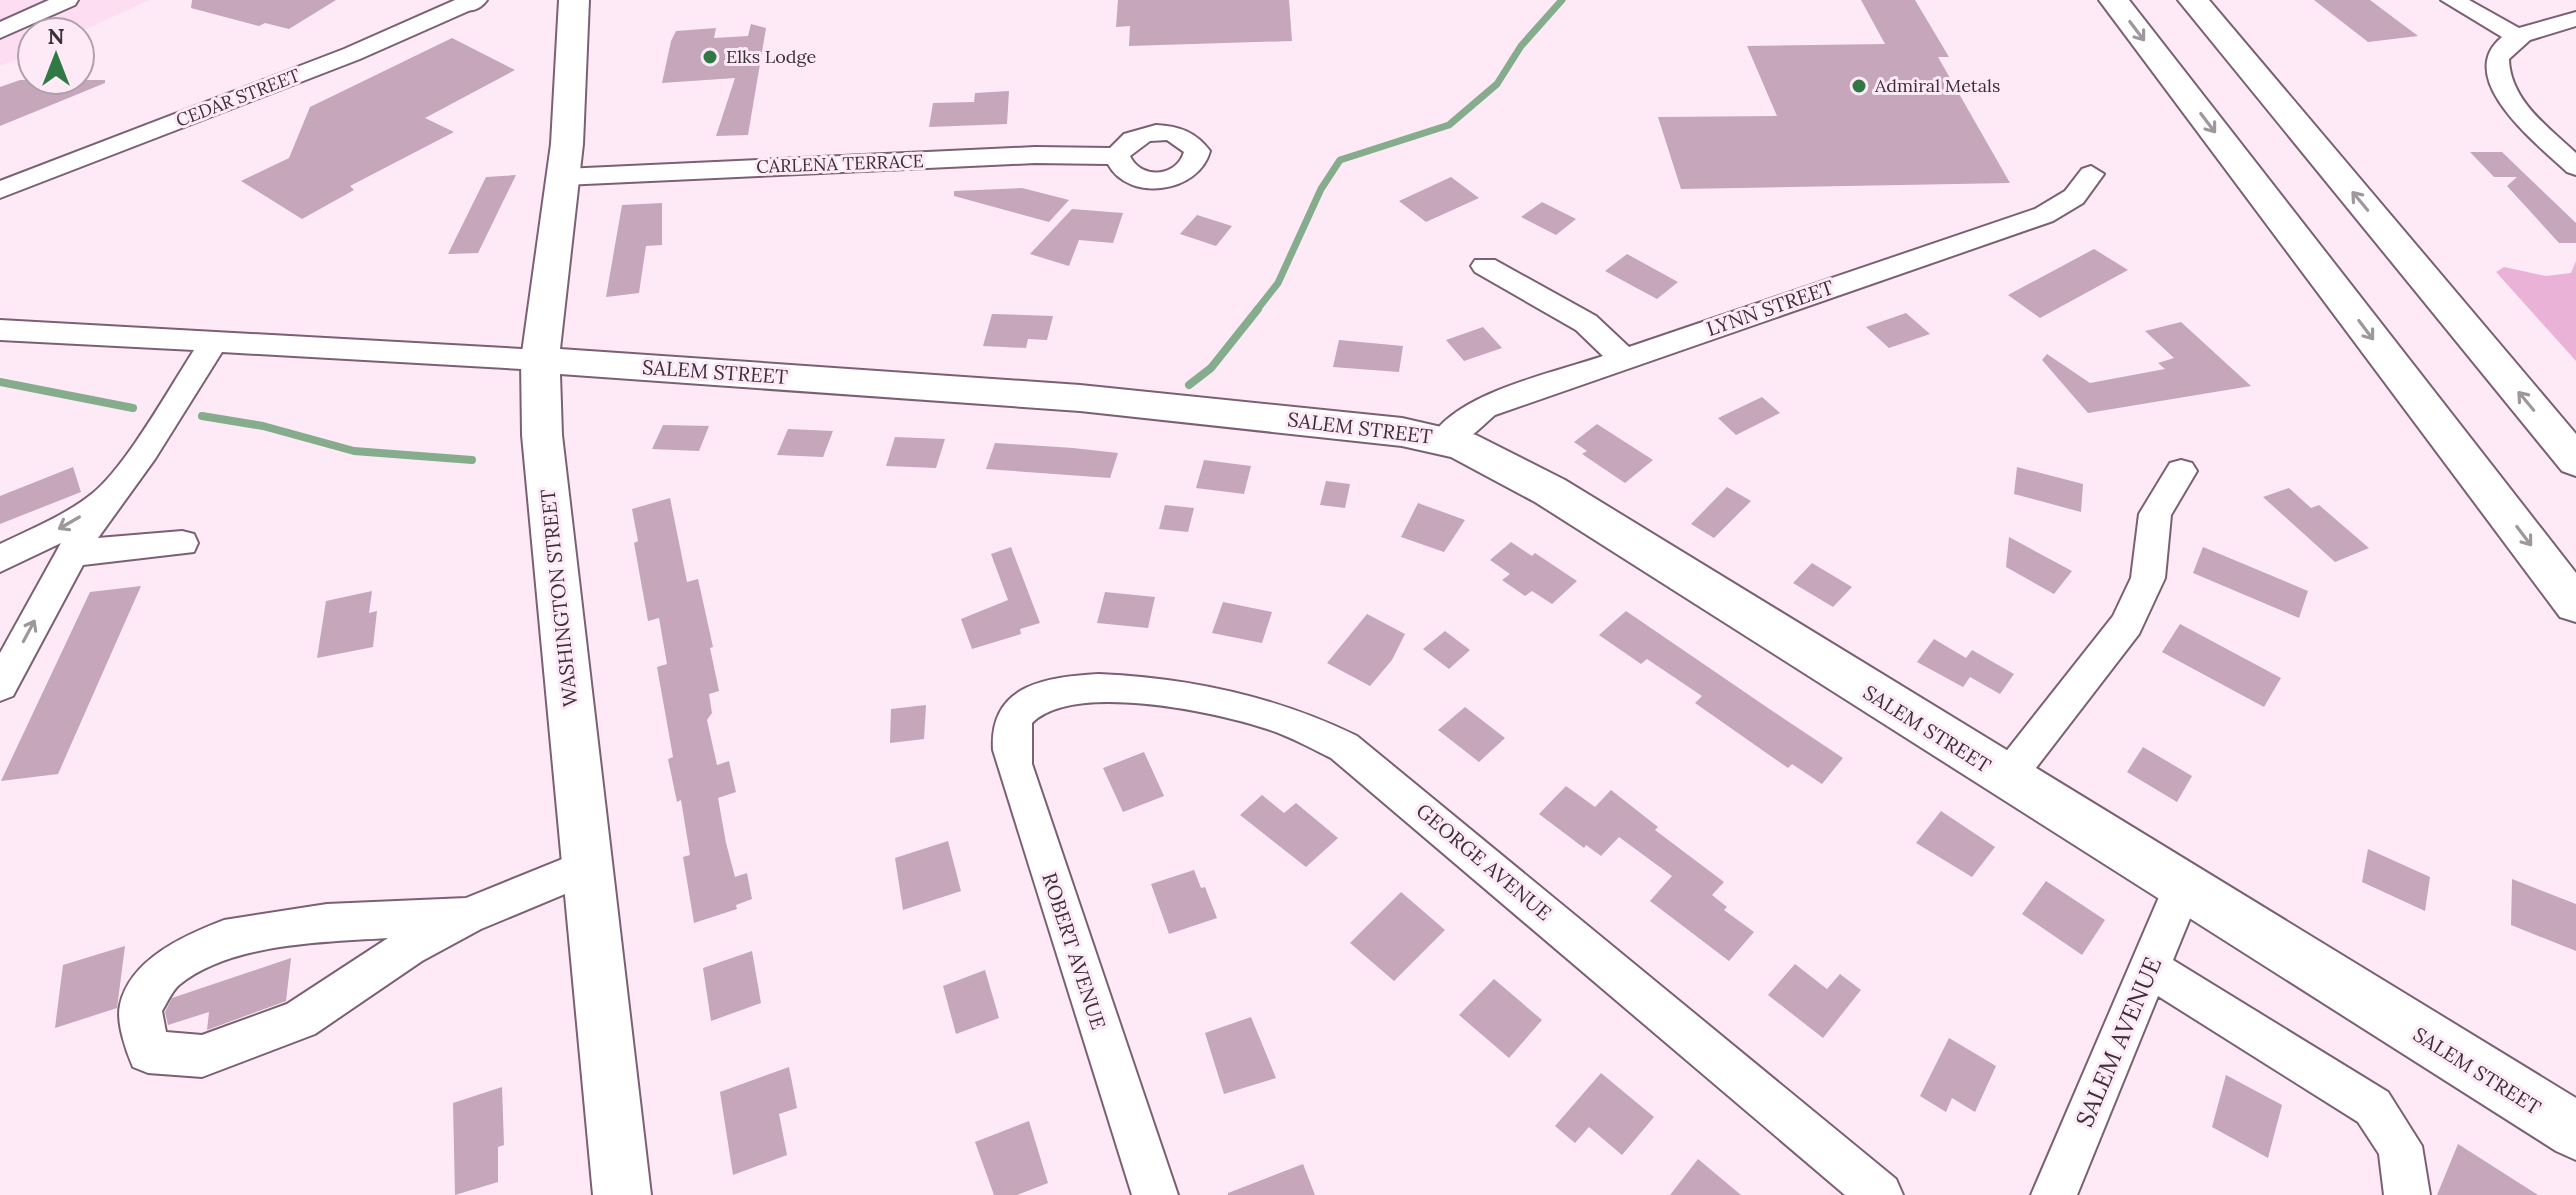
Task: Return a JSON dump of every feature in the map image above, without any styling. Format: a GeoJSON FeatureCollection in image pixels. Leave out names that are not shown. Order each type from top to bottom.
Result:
{"type":"FeatureCollection","features":[{"type":"Feature","properties":{"kind":"main road","name":"WASHINGTON STREET"},"geometry":{"type":"LineString","coordinates":[[574,0],[564,177],[540,360],[542,435],[622,1195]]}},
{"type":"Feature","properties":{"kind":"main road"},"geometry":{"type":"LineString","coordinates":[[2114,0],[2576,605]]}},
{"type":"Feature","properties":{"kind":"main road"},"geometry":{"type":"LineString","coordinates":[[2193,0],[2576,461]]}},
{"type":"Feature","properties":{"kind":"main road","name":"SALEM STREET"},"geometry":{"type":"LineString","coordinates":[[540,360],[1080,398],[1336,424],[1445,439],[1494,460],[1550,491],[2182,889],[2576,1131]]}},
{"type":"Feature","properties":{"kind":"street"},"geometry":{"type":"LineString","coordinates":[[0,31],[67,0]]}},
{"type":"Feature","properties":{"kind":"street"},"geometry":{"type":"LineString","coordinates":[[2452,0],[2519,37]]}},
{"type":"Feature","properties":{"kind":"street","name":"CEDAR STREET"},"geometry":{"type":"LineString","coordinates":[[0,190],[338,59],[471,1]]}},
{"type":"Feature","properties":{"kind":"street"},"geometry":{"type":"LineString","coordinates":[[2576,19],[2519,37],[2499,53],[2497,73],[2506,95],[2576,167]]}},
{"type":"Feature","properties":{"kind":"street","name":"CARLENA TERRACE"},"geometry":{"type":"LineString","coordinates":[[564,177],[1035,155],[1117,156]]}},
{"type":"Feature","properties":{"kind":"street","name":"LYNN STREET"},"geometry":{"type":"LineString","coordinates":[[1445,439],[1484,408],[2031,220],[2074,197],[2091,174]]}},
{"type":"Feature","properties":{"kind":"street"},"geometry":{"type":"LineString","coordinates":[[1485,266],[1586,323],[1624,359]]}},
{"type":"Feature","properties":{"kind":"street","name":"SALEM STREET"},"geometry":{"type":"LineString","coordinates":[[0,330],[540,360]]}},
{"type":"Feature","properties":{"kind":"street"},"geometry":{"type":"LineString","coordinates":[[0,686],[65,565],[214,342]]}},
{"type":"Feature","properties":{"kind":"street"},"geometry":{"type":"LineString","coordinates":[[2006,779],[2127,624],[2148,578],[2155,514],[2181,471]]}},
{"type":"Feature","properties":{"kind":"street"},"geometry":{"type":"LineString","coordinates":[[0,559],[70,524],[106,500]]}},
{"type":"Feature","properties":{"kind":"street"},"geometry":{"type":"LineString","coordinates":[[0,567],[65,565],[182,543]]}},
{"type":"Feature","properties":{"kind":"street","name":"GEORGE AVENUE"},"geometry":{"type":"LineString","coordinates":[[1023,707],[1058,690],[1115,689],[1251,709],[1307,728],[1344,747],[1880,1195]]}},
{"type":"Feature","properties":{"kind":"street","name":"ROBERT AVENUE"},"geometry":{"type":"LineString","coordinates":[[1023,707],[1010,737],[1013,764],[1155,1195]]}},
{"type":"Feature","properties":{"kind":"street"},"geometry":{"type":"LineString","coordinates":[[467,916],[327,923],[224,939],[163,972],[140,1007],[148,1052],[202,1056],[300,1020],[408,948],[467,916],[587,867]]}},
{"type":"Feature","properties":{"kind":"street","name":"SALEM AVENUE"},"geometry":{"type":"LineString","coordinates":[[2054,1195],[2182,889]]}},
{"type":"Feature","properties":{"kind":"street"},"geometry":{"type":"LineString","coordinates":[[2151,969],[2373,1107],[2400,1146],[2407,1195]]}},
{"type":"Feature","properties":{"kind":"shaded area"},"geometry":{"type":"Polygon","coordinates":[[[0,0],[149,0],[96,25],[96,16],[16,16],[16,60],[0,66],[0,0]]]}},
{"type":"Feature","properties":{"kind":"shaded area"},"geometry":{"type":"Polygon","coordinates":[[[2576,261],[2576,361],[2496,272],[2504,267],[2546,276],[2571,273],[2576,261]]]}},
{"type":"Feature","properties":{"kind":"building"},"geometry":{"type":"Polygon","coordinates":[[[192,0],[336,0],[289,29],[265,23],[259,26],[191,8],[192,0]]]}},
{"type":"Feature","properties":{"kind":"building"},"geometry":{"type":"Polygon","coordinates":[[[1118,0],[1289,0],[1292,41],[1129,46],[1130,26],[1116,27],[1118,0]]]}},
{"type":"Feature","properties":{"kind":"building","name":"Admiral Metals"},"geometry":{"type":"Polygon","coordinates":[[[1861,0],[1915,0],[1949,57],[1938,57],[2010,183],[1681,189],[1658,117],[1777,116],[1747,46],[1885,44],[1861,0]]]}},
{"type":"Feature","properties":{"kind":"building"},"geometry":{"type":"Polygon","coordinates":[[[2314,0],[2370,0],[2418,36],[2368,42],[2314,0]]]}},
{"type":"Feature","properties":{"kind":"building","name":"Elks Lodge"},"geometry":{"type":"Polygon","coordinates":[[[751,24],[766,28],[748,135],[716,136],[735,78],[662,83],[671,41],[676,31],[716,28],[714,38],[748,36],[751,24]]]}},
{"type":"Feature","properties":{"kind":"building"},"geometry":{"type":"Polygon","coordinates":[[[452,38],[515,70],[425,118],[454,132],[350,186],[354,190],[302,219],[241,181],[289,158],[310,107],[452,38]]]}},
{"type":"Feature","properties":{"kind":"building"},"geometry":{"type":"Polygon","coordinates":[[[96,80],[105,80],[105,83],[96,87],[96,80]]]}},
{"type":"Feature","properties":{"kind":"building"},"geometry":{"type":"Polygon","coordinates":[[[16,81],[16,96],[73,96],[0,126],[0,87],[16,81]]]}},
{"type":"Feature","properties":{"kind":"building"},"geometry":{"type":"Polygon","coordinates":[[[1009,91],[1007,124],[929,127],[933,103],[974,102],[975,93],[1009,91]]]}},
{"type":"Feature","properties":{"kind":"building"},"geometry":{"type":"Polygon","coordinates":[[[2470,152],[2502,152],[2576,223],[2576,243],[2559,243],[2507,186],[2517,177],[2494,177],[2470,152]]]}},
{"type":"Feature","properties":{"kind":"building"},"geometry":{"type":"Polygon","coordinates":[[[516,175],[478,253],[448,254],[486,177],[516,175]]]}},
{"type":"Feature","properties":{"kind":"building"},"geometry":{"type":"Polygon","coordinates":[[[1451,177],[1479,198],[1426,222],[1399,201],[1451,177]]]}},
{"type":"Feature","properties":{"kind":"building"},"geometry":{"type":"Polygon","coordinates":[[[1022,188],[1069,200],[1049,222],[954,196],[954,191],[1022,188]]]}},
{"type":"Feature","properties":{"kind":"building"},"geometry":{"type":"Polygon","coordinates":[[[1542,202],[1576,219],[1556,235],[1521,217],[1542,202]]]}},
{"type":"Feature","properties":{"kind":"building"},"geometry":{"type":"Polygon","coordinates":[[[662,203],[662,245],[646,246],[639,293],[606,297],[622,205],[662,203]]]}},
{"type":"Feature","properties":{"kind":"building"},"geometry":{"type":"Polygon","coordinates":[[[1072,209],[1123,213],[1113,243],[1079,240],[1069,266],[1030,254],[1072,209]]]}},
{"type":"Feature","properties":{"kind":"building"},"geometry":{"type":"Polygon","coordinates":[[[1197,215],[1232,226],[1216,246],[1180,234],[1197,215]]]}},
{"type":"Feature","properties":{"kind":"building"},"geometry":{"type":"Polygon","coordinates":[[[2094,249],[2128,270],[2040,318],[2008,295],[2094,249]]]}},
{"type":"Feature","properties":{"kind":"building"},"geometry":{"type":"Polygon","coordinates":[[[1627,254],[1678,282],[1657,299],[1605,271],[1627,254]]]}},
{"type":"Feature","properties":{"kind":"building"},"geometry":{"type":"Polygon","coordinates":[[[1906,313],[1930,334],[1889,348],[1866,327],[1906,313]]]}},
{"type":"Feature","properties":{"kind":"building"},"geometry":{"type":"Polygon","coordinates":[[[992,314],[1053,316],[1047,340],[1028,339],[1026,348],[983,346],[992,314]]]}},
{"type":"Feature","properties":{"kind":"building"},"geometry":{"type":"Polygon","coordinates":[[[2181,322],[2251,386],[2088,413],[2042,360],[2047,354],[2090,383],[2165,369],[2158,363],[2174,358],[2145,331],[2181,322]]]}},
{"type":"Feature","properties":{"kind":"building"},"geometry":{"type":"Polygon","coordinates":[[[1483,327],[1502,348],[1464,361],[1446,340],[1483,327]]]}},
{"type":"Feature","properties":{"kind":"building"},"geometry":{"type":"Polygon","coordinates":[[[1339,340],[1403,346],[1399,372],[1333,367],[1339,340]]]}},
{"type":"Feature","properties":{"kind":"building"},"geometry":{"type":"Polygon","coordinates":[[[1762,397],[1780,413],[1736,435],[1718,418],[1762,397]]]}},
{"type":"Feature","properties":{"kind":"building"},"geometry":{"type":"Polygon","coordinates":[[[1597,424],[1653,460],[1625,483],[1582,454],[1587,451],[1574,442],[1597,424]]]}},
{"type":"Feature","properties":{"kind":"building"},"geometry":{"type":"Polygon","coordinates":[[[663,425],[709,426],[699,451],[652,449],[663,425]]]}},
{"type":"Feature","properties":{"kind":"building"},"geometry":{"type":"Polygon","coordinates":[[[788,429],[833,431],[823,457],[777,455],[788,429]]]}},
{"type":"Feature","properties":{"kind":"building"},"geometry":{"type":"Polygon","coordinates":[[[895,437],[945,439],[936,468],[886,466],[895,437]]]}},
{"type":"Feature","properties":{"kind":"building"},"geometry":{"type":"Polygon","coordinates":[[[995,443],[1118,453],[1110,478],[986,469],[995,443]]]}},
{"type":"Feature","properties":{"kind":"building"},"geometry":{"type":"Polygon","coordinates":[[[1204,460],[1251,466],[1244,494],[1196,488],[1204,460]]]}},
{"type":"Feature","properties":{"kind":"building"},"geometry":{"type":"Polygon","coordinates":[[[73,467],[81,492],[0,524],[0,496],[73,467]]]}},
{"type":"Feature","properties":{"kind":"building"},"geometry":{"type":"Polygon","coordinates":[[[2017,467],[2083,484],[2081,512],[2014,494],[2017,467]]]}},
{"type":"Feature","properties":{"kind":"building"},"geometry":{"type":"Polygon","coordinates":[[[1326,481],[1350,484],[1345,508],[1320,505],[1326,481]]]}},
{"type":"Feature","properties":{"kind":"building"},"geometry":{"type":"Polygon","coordinates":[[[1727,487],[1751,501],[1714,538],[1691,524],[1727,487]]]}},
{"type":"Feature","properties":{"kind":"building"},"geometry":{"type":"Polygon","coordinates":[[[2289,488],[2311,508],[2319,505],[2369,548],[2335,562],[2263,497],[2289,488]]]}},
{"type":"Feature","properties":{"kind":"building"},"geometry":{"type":"Polygon","coordinates":[[[670,498],[687,582],[698,579],[713,647],[710,648],[719,691],[709,694],[712,713],[707,720],[717,765],[729,761],[736,792],[718,798],[726,843],[735,877],[747,873],[752,899],[736,905],[737,909],[694,923],[683,857],[690,855],[681,800],[677,802],[668,759],[673,757],[657,667],[667,664],[659,618],[648,621],[634,543],[638,541],[632,509],[670,498]]]}},
{"type":"Feature","properties":{"kind":"building"},"geometry":{"type":"Polygon","coordinates":[[[1418,503],[1465,520],[1444,552],[1401,537],[1418,503]]]}},
{"type":"Feature","properties":{"kind":"building"},"geometry":{"type":"Polygon","coordinates":[[[1165,505],[1194,508],[1188,532],[1159,529],[1165,505]]]}},
{"type":"Feature","properties":{"kind":"building"},"geometry":{"type":"Polygon","coordinates":[[[2009,537],[2072,571],[2054,594],[2006,567],[2009,537]]]}},
{"type":"Feature","properties":{"kind":"building"},"geometry":{"type":"Polygon","coordinates":[[[1511,542],[1532,556],[1535,553],[1577,581],[1552,604],[1532,591],[1525,596],[1502,580],[1510,574],[1490,560],[1511,542]]]}},
{"type":"Feature","properties":{"kind":"building"},"geometry":{"type":"Polygon","coordinates":[[[1011,547],[1040,623],[1020,629],[1021,634],[972,649],[961,619],[1008,600],[991,554],[1011,547]]]}},
{"type":"Feature","properties":{"kind":"building"},"geometry":{"type":"Polygon","coordinates":[[[2203,547],[2308,591],[2299,618],[2193,573],[2203,547]]]}},
{"type":"Feature","properties":{"kind":"building"},"geometry":{"type":"Polygon","coordinates":[[[1812,563],[1852,587],[1833,607],[1793,583],[1812,563]]]}},
{"type":"Feature","properties":{"kind":"building"},"geometry":{"type":"Polygon","coordinates":[[[141,586],[58,774],[1,781],[90,592],[141,586]]]}},
{"type":"Feature","properties":{"kind":"building"},"geometry":{"type":"Polygon","coordinates":[[[372,591],[369,613],[377,611],[373,647],[317,658],[326,601],[372,591]]]}},
{"type":"Feature","properties":{"kind":"building"},"geometry":{"type":"Polygon","coordinates":[[[1105,592],[1155,597],[1148,628],[1097,623],[1105,592]]]}},
{"type":"Feature","properties":{"kind":"building"},"geometry":{"type":"Polygon","coordinates":[[[1223,602],[1272,612],[1262,643],[1212,633],[1223,602]]]}},
{"type":"Feature","properties":{"kind":"building"},"geometry":{"type":"Polygon","coordinates":[[[1626,611],[1843,758],[1822,784],[1792,764],[1788,768],[1695,703],[1702,696],[1647,659],[1641,664],[1599,635],[1626,611]]]}},
{"type":"Feature","properties":{"kind":"building"},"geometry":{"type":"Polygon","coordinates":[[[1367,614],[1405,634],[1392,660],[1370,686],[1327,663],[1367,614]]]}},
{"type":"Feature","properties":{"kind":"building"},"geometry":{"type":"Polygon","coordinates":[[[2180,624],[2281,678],[2264,707],[2162,652],[2180,624]]]}},
{"type":"Feature","properties":{"kind":"building"},"geometry":{"type":"Polygon","coordinates":[[[1445,631],[1470,650],[1449,669],[1423,649],[1445,631]]]}},
{"type":"Feature","properties":{"kind":"building"},"geometry":{"type":"Polygon","coordinates":[[[1934,639],[1966,658],[1972,650],[2014,674],[2000,694],[1970,677],[1963,687],[1917,662],[1934,639]]]}},
{"type":"Feature","properties":{"kind":"building"},"geometry":{"type":"Polygon","coordinates":[[[926,705],[924,739],[890,743],[891,709],[926,705]]]}},
{"type":"Feature","properties":{"kind":"building"},"geometry":{"type":"Polygon","coordinates":[[[1465,707],[1505,738],[1479,762],[1438,730],[1465,707]]]}},
{"type":"Feature","properties":{"kind":"building"},"geometry":{"type":"Polygon","coordinates":[[[2143,747],[2192,776],[2177,802],[2127,772],[2143,747]]]}},
{"type":"Feature","properties":{"kind":"building"},"geometry":{"type":"Polygon","coordinates":[[[1144,752],[1164,796],[1123,812],[1103,768],[1144,752]]]}},
{"type":"Feature","properties":{"kind":"building"},"geometry":{"type":"Polygon","coordinates":[[[1566,786],[1595,807],[1611,790],[1658,827],[1655,830],[1724,882],[1712,895],[1727,907],[1724,910],[1754,932],[1729,961],[1650,901],[1672,876],[1619,837],[1601,856],[1586,845],[1584,848],[1539,814],[1566,786]]]}},
{"type":"Feature","properties":{"kind":"building"},"geometry":{"type":"Polygon","coordinates":[[[1262,795],[1284,813],[1296,803],[1338,838],[1306,867],[1240,815],[1262,795]]]}},
{"type":"Feature","properties":{"kind":"building"},"geometry":{"type":"Polygon","coordinates":[[[1941,811],[1995,847],[1972,877],[1916,843],[1941,811]]]}},
{"type":"Feature","properties":{"kind":"building"},"geometry":{"type":"Polygon","coordinates":[[[948,841],[961,891],[903,910],[895,858],[948,841]]]}},
{"type":"Feature","properties":{"kind":"building"},"geometry":{"type":"Polygon","coordinates":[[[2368,849],[2430,877],[2425,911],[2362,882],[2368,849]]]}},
{"type":"Feature","properties":{"kind":"building"},"geometry":{"type":"Polygon","coordinates":[[[1194,870],[1201,888],[1205,887],[1217,918],[1169,934],[1151,884],[1194,870]]]}},
{"type":"Feature","properties":{"kind":"building"},"geometry":{"type":"Polygon","coordinates":[[[2512,879],[2576,904],[2576,951],[2511,925],[2512,879]]]}},
{"type":"Feature","properties":{"kind":"building"},"geometry":{"type":"Polygon","coordinates":[[[2046,881],[2105,920],[2082,955],[2022,914],[2046,881]]]}},
{"type":"Feature","properties":{"kind":"building"},"geometry":{"type":"Polygon","coordinates":[[[1401,892],[1445,930],[1394,981],[1350,943],[1401,892]]]}},
{"type":"Feature","properties":{"kind":"building"},"geometry":{"type":"Polygon","coordinates":[[[125,946],[117,1008],[55,1028],[63,965],[125,946]]]}},
{"type":"Feature","properties":{"kind":"building"},"geometry":{"type":"Polygon","coordinates":[[[752,951],[761,1003],[711,1021],[703,968],[752,951]]]}},
{"type":"Feature","properties":{"kind":"building"},"geometry":{"type":"Polygon","coordinates":[[[291,958],[286,1001],[207,1030],[209,1012],[168,1025],[165,1012],[172,998],[291,958]]]}},
{"type":"Feature","properties":{"kind":"building"},"geometry":{"type":"Polygon","coordinates":[[[1795,964],[1827,989],[1840,974],[1861,990],[1823,1038],[1768,995],[1795,964]]]}},
{"type":"Feature","properties":{"kind":"building"},"geometry":{"type":"Polygon","coordinates":[[[985,970],[999,1018],[956,1034],[943,986],[985,970]]]}},
{"type":"Feature","properties":{"kind":"building"},"geometry":{"type":"Polygon","coordinates":[[[1494,979],[1542,1020],[1509,1058],[1459,1015],[1494,979]]]}},
{"type":"Feature","properties":{"kind":"building"},"geometry":{"type":"Polygon","coordinates":[[[1251,1017],[1276,1078],[1224,1094],[1205,1033],[1251,1017]]]}},
{"type":"Feature","properties":{"kind":"building"},"geometry":{"type":"Polygon","coordinates":[[[1949,1038],[1996,1066],[1975,1112],[1952,1098],[1946,1112],[1920,1096],[1949,1038]]]}},
{"type":"Feature","properties":{"kind":"building"},"geometry":{"type":"Polygon","coordinates":[[[789,1067],[797,1108],[779,1114],[787,1155],[733,1175],[720,1092],[789,1067]]]}},
{"type":"Feature","properties":{"kind":"building"},"geometry":{"type":"Polygon","coordinates":[[[1601,1073],[1654,1117],[1622,1155],[1589,1127],[1575,1143],[1555,1126],[1601,1073]]]}},
{"type":"Feature","properties":{"kind":"building"},"geometry":{"type":"Polygon","coordinates":[[[2226,1075],[2282,1105],[2268,1158],[2212,1127],[2226,1075]]]}},
{"type":"Feature","properties":{"kind":"building"},"geometry":{"type":"Polygon","coordinates":[[[502,1087],[504,1145],[498,1147],[498,1182],[455,1195],[453,1103],[502,1087]]]}},
{"type":"Feature","properties":{"kind":"building"},"geometry":{"type":"Polygon","coordinates":[[[1029,1121],[1048,1183],[1017,1195],[994,1195],[975,1142],[1029,1121]]]}},
{"type":"Feature","properties":{"kind":"building"},"geometry":{"type":"Polygon","coordinates":[[[2458,1144],[2538,1195],[2437,1195],[2458,1144]]]}},
{"type":"Feature","properties":{"kind":"building"},"geometry":{"type":"Polygon","coordinates":[[[1698,1159],[1741,1195],[1670,1195],[1698,1159]]]}},
{"type":"Feature","properties":{"kind":"building"},"geometry":{"type":"Polygon","coordinates":[[[1303,1164],[1315,1195],[1228,1195],[1228,1193],[1303,1164]]]}},
{"type":"Feature","properties":{"kind":"waterway"},"geometry":{"type":"LineString","coordinates":[[1256,311],[1278,283],[1321,189],[1340,160],[1449,125],[1497,84],[1521,46],[1562,0]]}},
{"type":"Feature","properties":{"kind":"waterway"},"geometry":{"type":"LineString","coordinates":[[1189,385],[1211,368],[1258,309]]}},
{"type":"Feature","properties":{"kind":"waterway"},"geometry":{"type":"LineString","coordinates":[[0,382],[133,408]]}},
{"type":"Feature","properties":{"kind":"waterway"},"geometry":{"type":"LineString","coordinates":[[202,416],[263,426],[354,451],[472,460]]}},
{"type":"Feature","properties":{"kind":"place","name":"Elks Lodge"},"geometry":{"type":"Point","coordinates":[710,57]}},
{"type":"Feature","properties":{"kind":"place","name":"Admiral Metals"},"geometry":{"type":"Point","coordinates":[1859,86]}}]}
